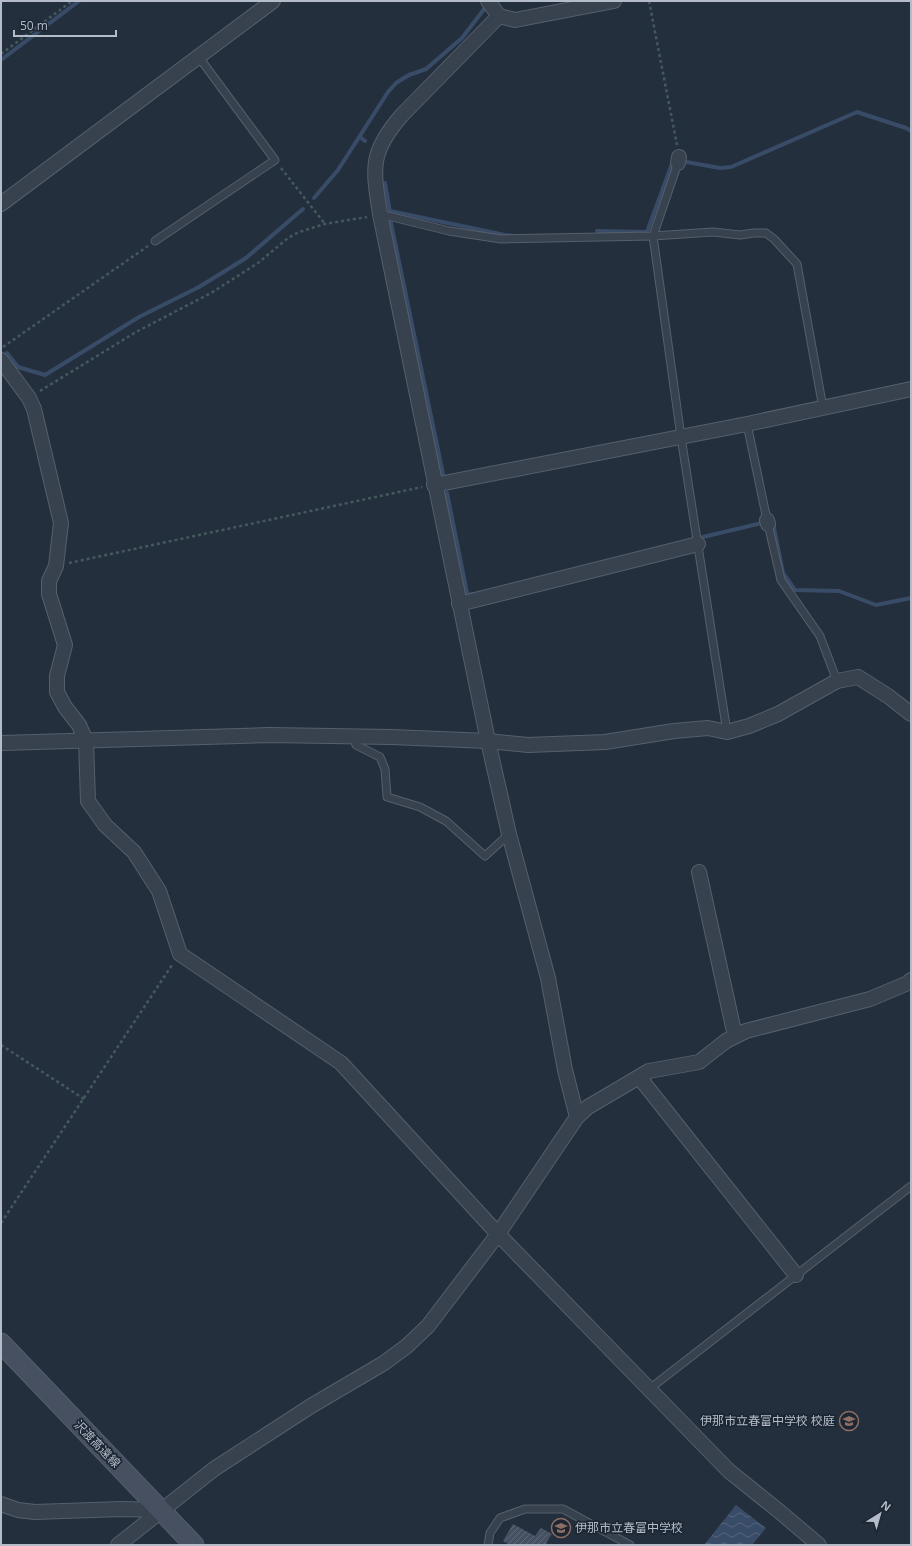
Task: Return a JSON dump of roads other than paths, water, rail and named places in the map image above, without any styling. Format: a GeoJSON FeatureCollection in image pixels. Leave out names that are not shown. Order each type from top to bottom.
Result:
{"type":"FeatureCollection","features":[{"type":"Feature","properties":{"kind":"main road","name":"沢渡高遠線"},"geometry":{"type":"LineString","coordinates":[[1,1344],[194,1545]]}},
{"type":"Feature","properties":{"kind":"street"},"geometry":{"type":"LineString","coordinates":[[1,204],[273,1]]}},
{"type":"Feature","properties":{"kind":"street"},"geometry":{"type":"LineString","coordinates":[[577,1117],[548,978],[509,834],[459,604],[380,214],[375,184],[375,162],[381,144],[389,130],[494,9],[515,20],[614,1]]}},
{"type":"Feature","properties":{"kind":"street"},"geometry":{"type":"LineString","coordinates":[[1,360],[29,398],[34,409],[61,523],[56,566],[49,581],[49,594],[65,645],[57,676],[57,692],[79,725],[86,741],[88,801],[105,825],[134,852],[159,891],[180,954],[341,1063],[498,1234],[648,1390],[729,1471],[817,1544]]}},
{"type":"Feature","properties":{"kind":"street"},"geometry":{"type":"LineString","coordinates":[[434,485],[748,424],[911,390]]}},
{"type":"Feature","properties":{"kind":"street"},"geometry":{"type":"LineString","coordinates":[[459,604],[698,544]]}},
{"type":"Feature","properties":{"kind":"street"},"geometry":{"type":"LineString","coordinates":[[1,743],[262,736],[353,736],[488,741],[528,745],[605,742],[695,729],[708,728],[727,732],[749,726],[778,714],[837,681],[858,677],[888,696],[911,714]]}},
{"type":"Feature","properties":{"kind":"street"},"geometry":{"type":"LineString","coordinates":[[698,872],[735,1036]]}},
{"type":"Feature","properties":{"kind":"street"},"geometry":{"type":"LineString","coordinates":[[118,1545],[214,1469],[311,1406],[384,1363],[407,1346],[428,1326],[498,1234],[577,1117],[588,1108],[649,1071],[699,1062],[726,1041],[746,1031],[870,1000],[908,983],[911,980]]}},
{"type":"Feature","properties":{"kind":"street"},"geometry":{"type":"LineString","coordinates":[[639,1077],[796,1275]]}},
{"type":"Feature","properties":{"kind":"street"},"geometry":{"type":"LineString","coordinates":[[1,1504],[18,1510],[35,1512],[121,1509],[161,1510]]}},
{"type":"Feature","properties":{"kind":"lane"},"geometry":{"type":"LineString","coordinates":[[155,241],[275,160],[198,56]]}},
{"type":"Feature","properties":{"kind":"lane"},"geometry":{"type":"LineString","coordinates":[[678,160],[653,236],[681,437],[727,732]]}},
{"type":"Feature","properties":{"kind":"lane"},"geometry":{"type":"LineString","coordinates":[[380,214],[449,231],[501,239],[653,236],[713,232],[740,235],[766,233],[774,239],[797,264],[823,408]]}},
{"type":"Feature","properties":{"kind":"lane"},"geometry":{"type":"LineString","coordinates":[[748,424],[781,580],[820,636],[837,681]]}},
{"type":"Feature","properties":{"kind":"lane"},"geometry":{"type":"LineString","coordinates":[[353,736],[356,745],[380,757],[385,768],[387,797],[420,808],[446,820],[485,856],[509,834]]}},
{"type":"Feature","properties":{"kind":"lane"},"geometry":{"type":"LineString","coordinates":[[648,1390],[911,1186]]}},
{"type":"Feature","properties":{"kind":"lane"},"geometry":{"type":"LineString","coordinates":[[488,1545],[490,1533],[500,1518],[525,1509],[563,1509],[630,1545]]}},
{"type":"Feature","properties":{"kind":"water"},"geometry":{"type":"Polygon","coordinates":[[[736,1505],[766,1528],[752,1545],[704,1545],[736,1505]]]}},
{"type":"Feature","properties":{"kind":"waterway"},"geometry":{"type":"LineString","coordinates":[[1,60],[79,1]]}},
{"type":"Feature","properties":{"kind":"waterway"},"geometry":{"type":"LineString","coordinates":[[314,198],[338,170],[388,92],[396,83],[409,75],[426,69],[462,38],[488,4]]}},
{"type":"Feature","properties":{"kind":"waterway"},"geometry":{"type":"LineString","coordinates":[[681,161],[720,168],[731,167],[857,112],[911,131]]}},
{"type":"Feature","properties":{"kind":"waterway"},"geometry":{"type":"LineString","coordinates":[[360,137],[365,141]]}},
{"type":"Feature","properties":{"kind":"waterway"},"geometry":{"type":"LineString","coordinates":[[597,231],[647,232],[673,161]]}},
{"type":"Feature","properties":{"kind":"waterway"},"geometry":{"type":"LineString","coordinates":[[385,183],[390,212]]}},
{"type":"Feature","properties":{"kind":"waterway"},"geometry":{"type":"LineString","coordinates":[[7,353],[18,367],[45,375],[139,317],[199,287],[246,258],[303,209]]}},
{"type":"Feature","properties":{"kind":"waterway"},"geometry":{"type":"LineString","coordinates":[[390,211],[513,236]]}},
{"type":"Feature","properties":{"kind":"waterway"},"geometry":{"type":"LineString","coordinates":[[391,223],[444,479]]}},
{"type":"Feature","properties":{"kind":"waterway"},"geometry":{"type":"LineString","coordinates":[[447,493],[467,593],[468,595],[473,594]]}},
{"type":"Feature","properties":{"kind":"waterway"},"geometry":{"type":"LineString","coordinates":[[703,537],[766,522]]}},
{"type":"Feature","properties":{"kind":"waterway"},"geometry":{"type":"LineString","coordinates":[[773,523],[783,573],[795,590],[839,591],[876,605],[911,598]]}},
{"type":"Feature","properties":{"kind":"place","name":"伊那市立春富中学校 校庭"},"geometry":{"type":"Point","coordinates":[849,1421]}},
{"type":"Feature","properties":{"kind":"place","name":"伊那市立春富中学校"},"geometry":{"type":"Point","coordinates":[561,1528]}}]}
